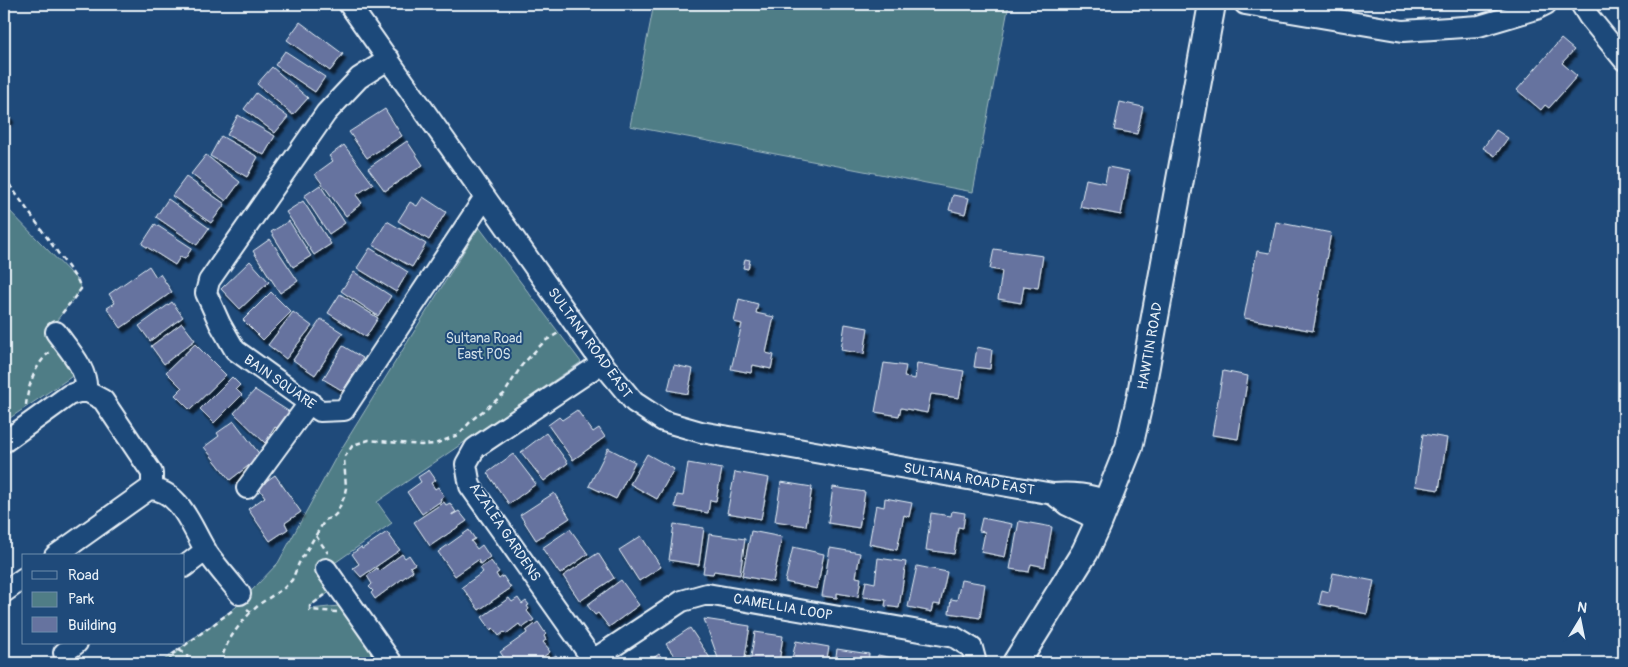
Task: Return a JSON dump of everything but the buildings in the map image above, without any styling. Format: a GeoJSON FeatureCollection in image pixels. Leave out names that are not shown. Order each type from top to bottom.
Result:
{"type":"FeatureCollection","features":[{"type":"Feature","properties":{"kind":"main road","name":"HAWTIN ROAD"},"geometry":{"type":"LineString","coordinates":[[1016,663],[1085,552],[1103,513],[1129,447],[1140,399],[1212,4]]}},
{"type":"Feature","properties":{"kind":"street","name":"SULTANA ROAD EAST"},"geometry":{"type":"LineString","coordinates":[[349,4],[602,363],[634,402],[663,421],[701,432],[1053,494],[1067,505],[1088,515],[1103,513]]}},
{"type":"Feature","properties":{"kind":"street"},"geometry":{"type":"LineString","coordinates":[[1245,4],[1402,31],[1479,26],[1536,9],[1546,4]]}},
{"type":"Feature","properties":{"kind":"street"},"geometry":{"type":"LineString","coordinates":[[1581,4],[1589,17],[1624,60]]}},
{"type":"Feature","properties":{"kind":"street","name":"BAIN SQUARE"},"geometry":{"type":"LineString","coordinates":[[389,59],[359,78],[326,113],[209,281],[206,293],[234,350],[310,402],[320,411],[344,410],[485,196]]}},
{"type":"Feature","properties":{"kind":"street"},"geometry":{"type":"LineString","coordinates":[[56,340],[80,366],[86,381],[86,392]]}},
{"type":"Feature","properties":{"kind":"street","name":"AZALEA GARDENS"},"geometry":{"type":"LineString","coordinates":[[594,662],[470,486],[466,464],[475,448],[602,363]]}},
{"type":"Feature","properties":{"kind":"street"},"geometry":{"type":"LineString","coordinates":[[4,442],[69,395],[86,392],[103,400],[149,467],[153,479],[149,490],[61,554]]}},
{"type":"Feature","properties":{"kind":"street"},"geometry":{"type":"LineString","coordinates":[[247,488],[310,402]]}},
{"type":"Feature","properties":{"kind":"street"},"geometry":{"type":"LineString","coordinates":[[149,490],[161,491],[173,498],[196,530],[206,550],[240,602]]}},
{"type":"Feature","properties":{"kind":"street"},"geometry":{"type":"LineString","coordinates":[[185,566],[206,550]]}},
{"type":"Feature","properties":{"kind":"street"},"geometry":{"type":"LineString","coordinates":[[326,569],[392,663]]}},
{"type":"Feature","properties":{"kind":"street"},"geometry":{"type":"LineString","coordinates":[[4,592],[22,579]]}},
{"type":"Feature","properties":{"kind":"street","name":"CAMELLIA LOOP"},"geometry":{"type":"LineString","coordinates":[[594,662],[682,601],[707,594],[954,637],[972,648],[976,663]]}},
{"type":"Feature","properties":{"kind":"path"},"geometry":{"type":"LineString","coordinates":[[4,177],[78,281]]}},
{"type":"Feature","properties":{"kind":"path"},"geometry":{"type":"LineString","coordinates":[[177,651],[182,651],[188,655],[188,663],[221,663],[239,624],[251,612],[292,580],[299,563],[325,520],[337,513],[346,488],[344,458],[353,445],[369,440],[422,445],[435,444],[458,435],[473,419],[504,394],[522,366],[536,349],[574,323]]}},
{"type":"Feature","properties":{"kind":"path"},"geometry":{"type":"LineString","coordinates":[[26,408],[28,389],[42,360],[56,340]]}},
{"type":"Feature","properties":{"kind":"path"},"geometry":{"type":"LineString","coordinates":[[166,663],[170,662],[171,655],[240,602],[251,612]]}},
{"type":"Feature","properties":{"kind":"green space"},"geometry":{"type":"Polygon","coordinates":[[[654,4],[1009,4],[973,192],[630,126],[654,4]]]}},
{"type":"Feature","properties":{"kind":"green space"},"geometry":{"type":"Polygon","coordinates":[[[4,205],[78,281],[81,289],[50,329],[74,375],[4,422],[4,205]]]}},
{"type":"Feature","properties":{"kind":"green space","name":"Sultana Road East POS"},"geometry":{"type":"Polygon","coordinates":[[[479,227],[581,362],[377,502],[392,523],[326,569],[338,586],[310,606],[310,609],[339,606],[379,663],[160,663],[236,607],[278,563],[335,459],[479,227]]]}}]}
